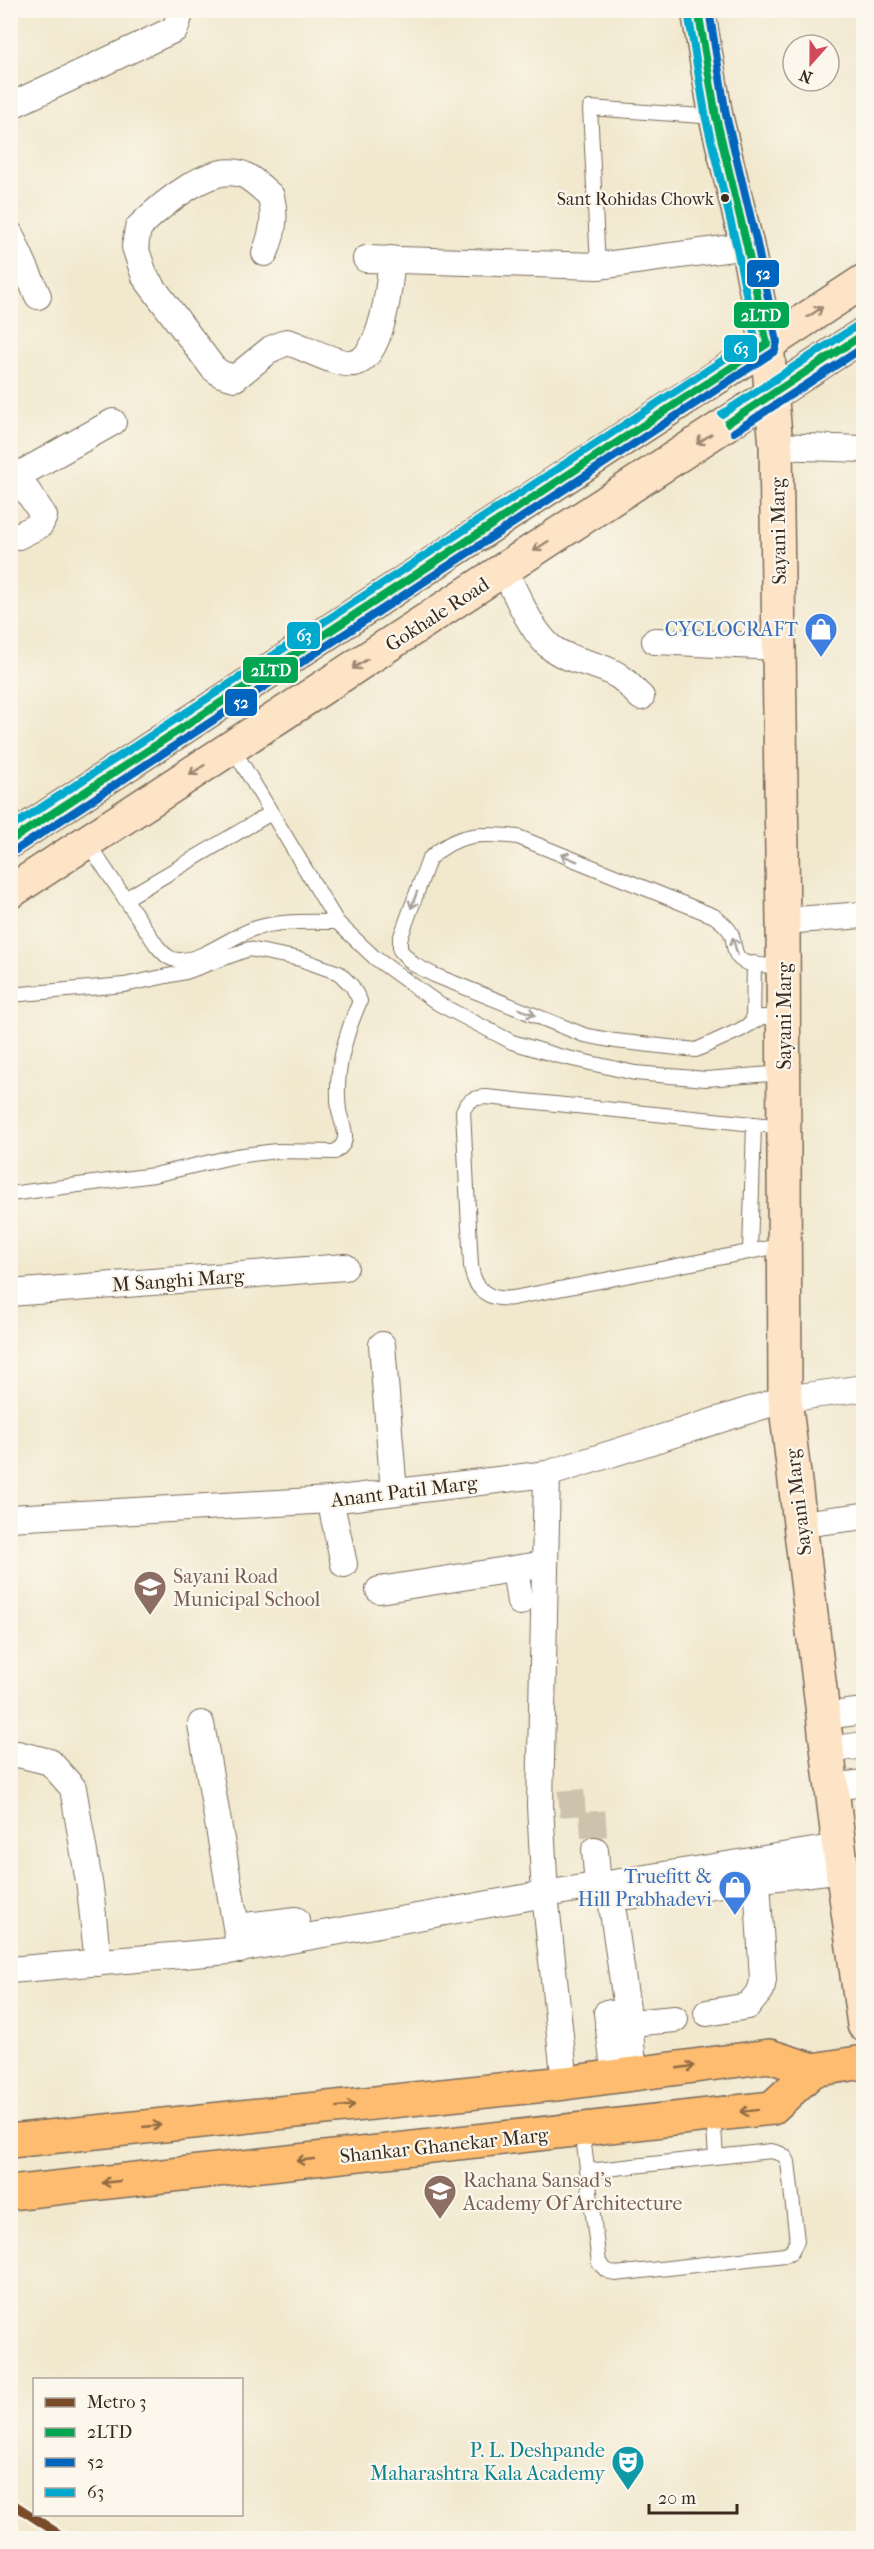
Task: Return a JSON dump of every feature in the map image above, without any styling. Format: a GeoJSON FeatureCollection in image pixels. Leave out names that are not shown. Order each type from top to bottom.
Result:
{"type":"FeatureCollection","features":[{"type":"Feature","properties":{"kind":"main road","name":"Sayani Marg"},"geometry":{"type":"LineString","coordinates":[[698,10],[716,117],[747,246],[767,344],[776,446],[783,921],[768,964],[769,1019],[784,1073],[769,1125],[785,1245],[785,1399],[828,1750],[848,1785],[848,1872],[864,2025]]}},
{"type":"Feature","properties":{"kind":"main road"},"geometry":{"type":"LineString","coordinates":[[10,841],[864,281]]}},
{"type":"Feature","properties":{"kind":"main road","name":"Gokhale Road"},"geometry":{"type":"LineString","coordinates":[[10,892],[864,334]]}},
{"type":"Feature","properties":{"kind":"main road"},"geometry":{"type":"LineString","coordinates":[[10,2141],[565,2083],[769,2056],[813,2070],[864,2062]]}},
{"type":"Feature","properties":{"kind":"main road","name":"Shankar Ghanekar Marg"},"geometry":{"type":"LineString","coordinates":[[10,2193],[772,2108],[813,2070]]}},
{"type":"Feature","properties":{"kind":"street"},"geometry":{"type":"LineString","coordinates":[[10,106],[175,29],[180,14],[178,10]]}},
{"type":"Feature","properties":{"kind":"street"},"geometry":{"type":"LineString","coordinates":[[265,253],[273,232],[272,196],[244,175],[228,173],[209,177],[184,188],[138,228],[135,247],[145,277],[213,368],[221,375],[235,378],[271,349],[288,342],[339,361],[354,363],[365,358],[374,348],[379,335],[390,284],[391,259]]}},
{"type":"Feature","properties":{"kind":"street"},"geometry":{"type":"LineString","coordinates":[[10,234],[38,296]]}},
{"type":"Feature","properties":{"kind":"street"},"geometry":{"type":"LineString","coordinates":[[366,259],[598,266],[747,246]]}},
{"type":"Feature","properties":{"kind":"street"},"geometry":{"type":"LineString","coordinates":[[18,536],[40,525],[44,516],[14,478],[113,422]]}},
{"type":"Feature","properties":{"kind":"street"},"geometry":{"type":"LineString","coordinates":[[776,446],[864,448]]}},
{"type":"Feature","properties":{"kind":"street"},"geometry":{"type":"LineString","coordinates":[[504,570],[537,632],[551,648],[569,658],[618,675],[641,697]]}},
{"type":"Feature","properties":{"kind":"street"},"geometry":{"type":"LineString","coordinates":[[655,641],[779,647]]}},
{"type":"Feature","properties":{"kind":"street"},"geometry":{"type":"LineString","coordinates":[[783,921],[864,915]]}},
{"type":"Feature","properties":{"kind":"street","name":"M Sanghi Marg"},"geometry":{"type":"LineString","coordinates":[[10,1293],[345,1267]]}},
{"type":"Feature","properties":{"kind":"street"},"geometry":{"type":"LineString","coordinates":[[382,1345],[394,1492]]}},
{"type":"Feature","properties":{"kind":"street","name":"Anant Patil Marg"},"geometry":{"type":"LineString","coordinates":[[10,1518],[330,1500],[547,1474],[785,1399],[864,1388]]}},
{"type":"Feature","properties":{"kind":"street"},"geometry":{"type":"LineString","coordinates":[[547,1474],[545,1564],[550,1805],[544,1894],[565,2083]]}},
{"type":"Feature","properties":{"kind":"street"},"geometry":{"type":"LineString","coordinates":[[330,1500],[344,1564]]}},
{"type":"Feature","properties":{"kind":"street"},"geometry":{"type":"LineString","coordinates":[[801,1524],[864,1516]]}},
{"type":"Feature","properties":{"kind":"street"},"geometry":{"type":"LineString","coordinates":[[379,1590],[545,1564]]}},
{"type":"Feature","properties":{"kind":"street"},"geometry":{"type":"LineString","coordinates":[[515,1569],[520,1602]]}},
{"type":"Feature","properties":{"kind":"street"},"geometry":{"type":"LineString","coordinates":[[824,1716],[864,1711]]}},
{"type":"Feature","properties":{"kind":"street"},"geometry":{"type":"LineString","coordinates":[[201,1724],[239,1938]]}},
{"type":"Feature","properties":{"kind":"street"},"geometry":{"type":"LineString","coordinates":[[828,1750],[864,1745]]}},
{"type":"Feature","properties":{"kind":"street"},"geometry":{"type":"LineString","coordinates":[[10,1756],[18,1754],[50,1762],[73,1788],[90,1888],[98,1963]]}},
{"type":"Feature","properties":{"kind":"street"},"geometry":{"type":"LineString","coordinates":[[596,1850],[598,1886]]}},
{"type":"Feature","properties":{"kind":"street"},"geometry":{"type":"LineString","coordinates":[[10,1970],[98,1963],[239,1938],[297,1925],[598,1886],[848,1872]]}},
{"type":"Feature","properties":{"kind":"street"},"geometry":{"type":"LineString","coordinates":[[624,2075],[615,2021],[612,1905],[618,1897],[757,1880],[848,1872]]}},
{"type":"Feature","properties":{"kind":"street"},"geometry":{"type":"LineString","coordinates":[[707,2013],[748,2006],[761,1990],[764,1980],[757,1880]]}},
{"type":"Feature","properties":{"kind":"street"},"geometry":{"type":"LineString","coordinates":[[615,2021],[675,2019]]}},
{"type":"Feature","properties":{"kind":"lane"},"geometry":{"type":"LineString","coordinates":[[598,266],[590,108],[716,117]]}},
{"type":"Feature","properties":{"kind":"lane"},"geometry":{"type":"LineString","coordinates":[[232,747],[337,922],[375,958],[439,1004],[512,1042],[559,1056],[635,1073],[706,1079],[784,1073]]}},
{"type":"Feature","properties":{"kind":"lane"},"geometry":{"type":"LineString","coordinates":[[125,899],[271,813]]}},
{"type":"Feature","properties":{"kind":"lane"},"geometry":{"type":"LineString","coordinates":[[768,964],[740,959],[734,951],[731,934],[726,925],[714,916],[518,837],[492,834],[462,837],[439,850],[429,859],[400,939],[400,950],[412,964],[434,975],[592,1037],[696,1050],[769,1019]]}},
{"type":"Feature","properties":{"kind":"lane"},"geometry":{"type":"LineString","coordinates":[[87,842],[157,946],[165,955],[177,961],[190,959],[253,929],[287,922],[337,922]]}},
{"type":"Feature","properties":{"kind":"lane"},"geometry":{"type":"LineString","coordinates":[[10,995],[124,985],[186,972],[249,949],[300,959],[339,973],[352,986],[360,1001],[345,1034],[339,1071],[339,1110],[345,1136],[343,1146],[335,1152],[276,1151],[236,1155],[154,1175],[10,1194]]}},
{"type":"Feature","properties":{"kind":"lane"},"geometry":{"type":"LineString","coordinates":[[750,1251],[769,1125],[486,1097],[474,1098],[467,1102],[463,1111],[471,1266],[477,1288],[489,1294],[503,1299],[513,1298],[785,1245]]}},
{"type":"Feature","properties":{"kind":"lane"},"geometry":{"type":"LineString","coordinates":[[713,2115],[716,2156]]}},
{"type":"Feature","properties":{"kind":"lane"},"geometry":{"type":"LineString","coordinates":[[582,2129],[599,2263],[606,2270],[615,2274],[785,2255],[791,2252],[797,2241],[786,2157],[771,2151],[588,2171]]}},
{"type":"Feature","properties":{"kind":"tunnel"},"geometry":{"type":"LineString","coordinates":[[559,1804],[585,1802],[592,1807],[595,1850]]}},
{"type":"Feature","properties":{"kind":"metro line","name":"3"},"geometry":{"type":"LineString","coordinates":[[10,2502],[65,2538]]}},
{"type":"Feature","properties":{"kind":"transit line","name":"2LTD"},"geometry":{"type":"LineString","coordinates":[[10,841],[767,344],[747,246],[716,117],[698,10]]}},
{"type":"Feature","properties":{"kind":"transit line","name":"52"},"geometry":{"type":"LineString","coordinates":[[16,850],[775,351],[777,342],[757,244],[726,115],[709,10]]}},
{"type":"Feature","properties":{"kind":"transit line","name":"63"},"geometry":{"type":"LineString","coordinates":[[10,828],[755,339],[737,248],[706,119],[688,12]]}},
{"type":"Feature","properties":{"kind":"transit line","name":"63"},"geometry":{"type":"LineString","coordinates":[[722,414],[858,325]]}},
{"type":"Feature","properties":{"kind":"transit line","name":"2LTD"},"geometry":{"type":"LineString","coordinates":[[728,423],[864,334]]}},
{"type":"Feature","properties":{"kind":"transit line","name":"52"},"geometry":{"type":"LineString","coordinates":[[734,432],[864,347]]}},
{"type":"Feature","properties":{"kind":"place","name":"Sant Rohidas Chowk"},"geometry":{"type":"Point","coordinates":[725,198]}},
{"type":"Feature","properties":{"kind":"place","name":"CYCLOCRAFT"},"geometry":{"type":"Point","coordinates":[821,658]}},
{"type":"Feature","properties":{"kind":"place","name":"Sayani Road Municipal School"},"geometry":{"type":"Point","coordinates":[150,1616]}},
{"type":"Feature","properties":{"kind":"place","name":"Truefitt & Hill Prabhadevi"},"geometry":{"type":"Point","coordinates":[735,1916]}},
{"type":"Feature","properties":{"kind":"place","name":"Rachana Sansad's Academy Of Architecture"},"geometry":{"type":"Point","coordinates":[440,2220]}},
{"type":"Feature","properties":{"kind":"place","name":"P. L. Deshpande Maharashtra Kala Academy"},"geometry":{"type":"Point","coordinates":[628,2491]}}]}
